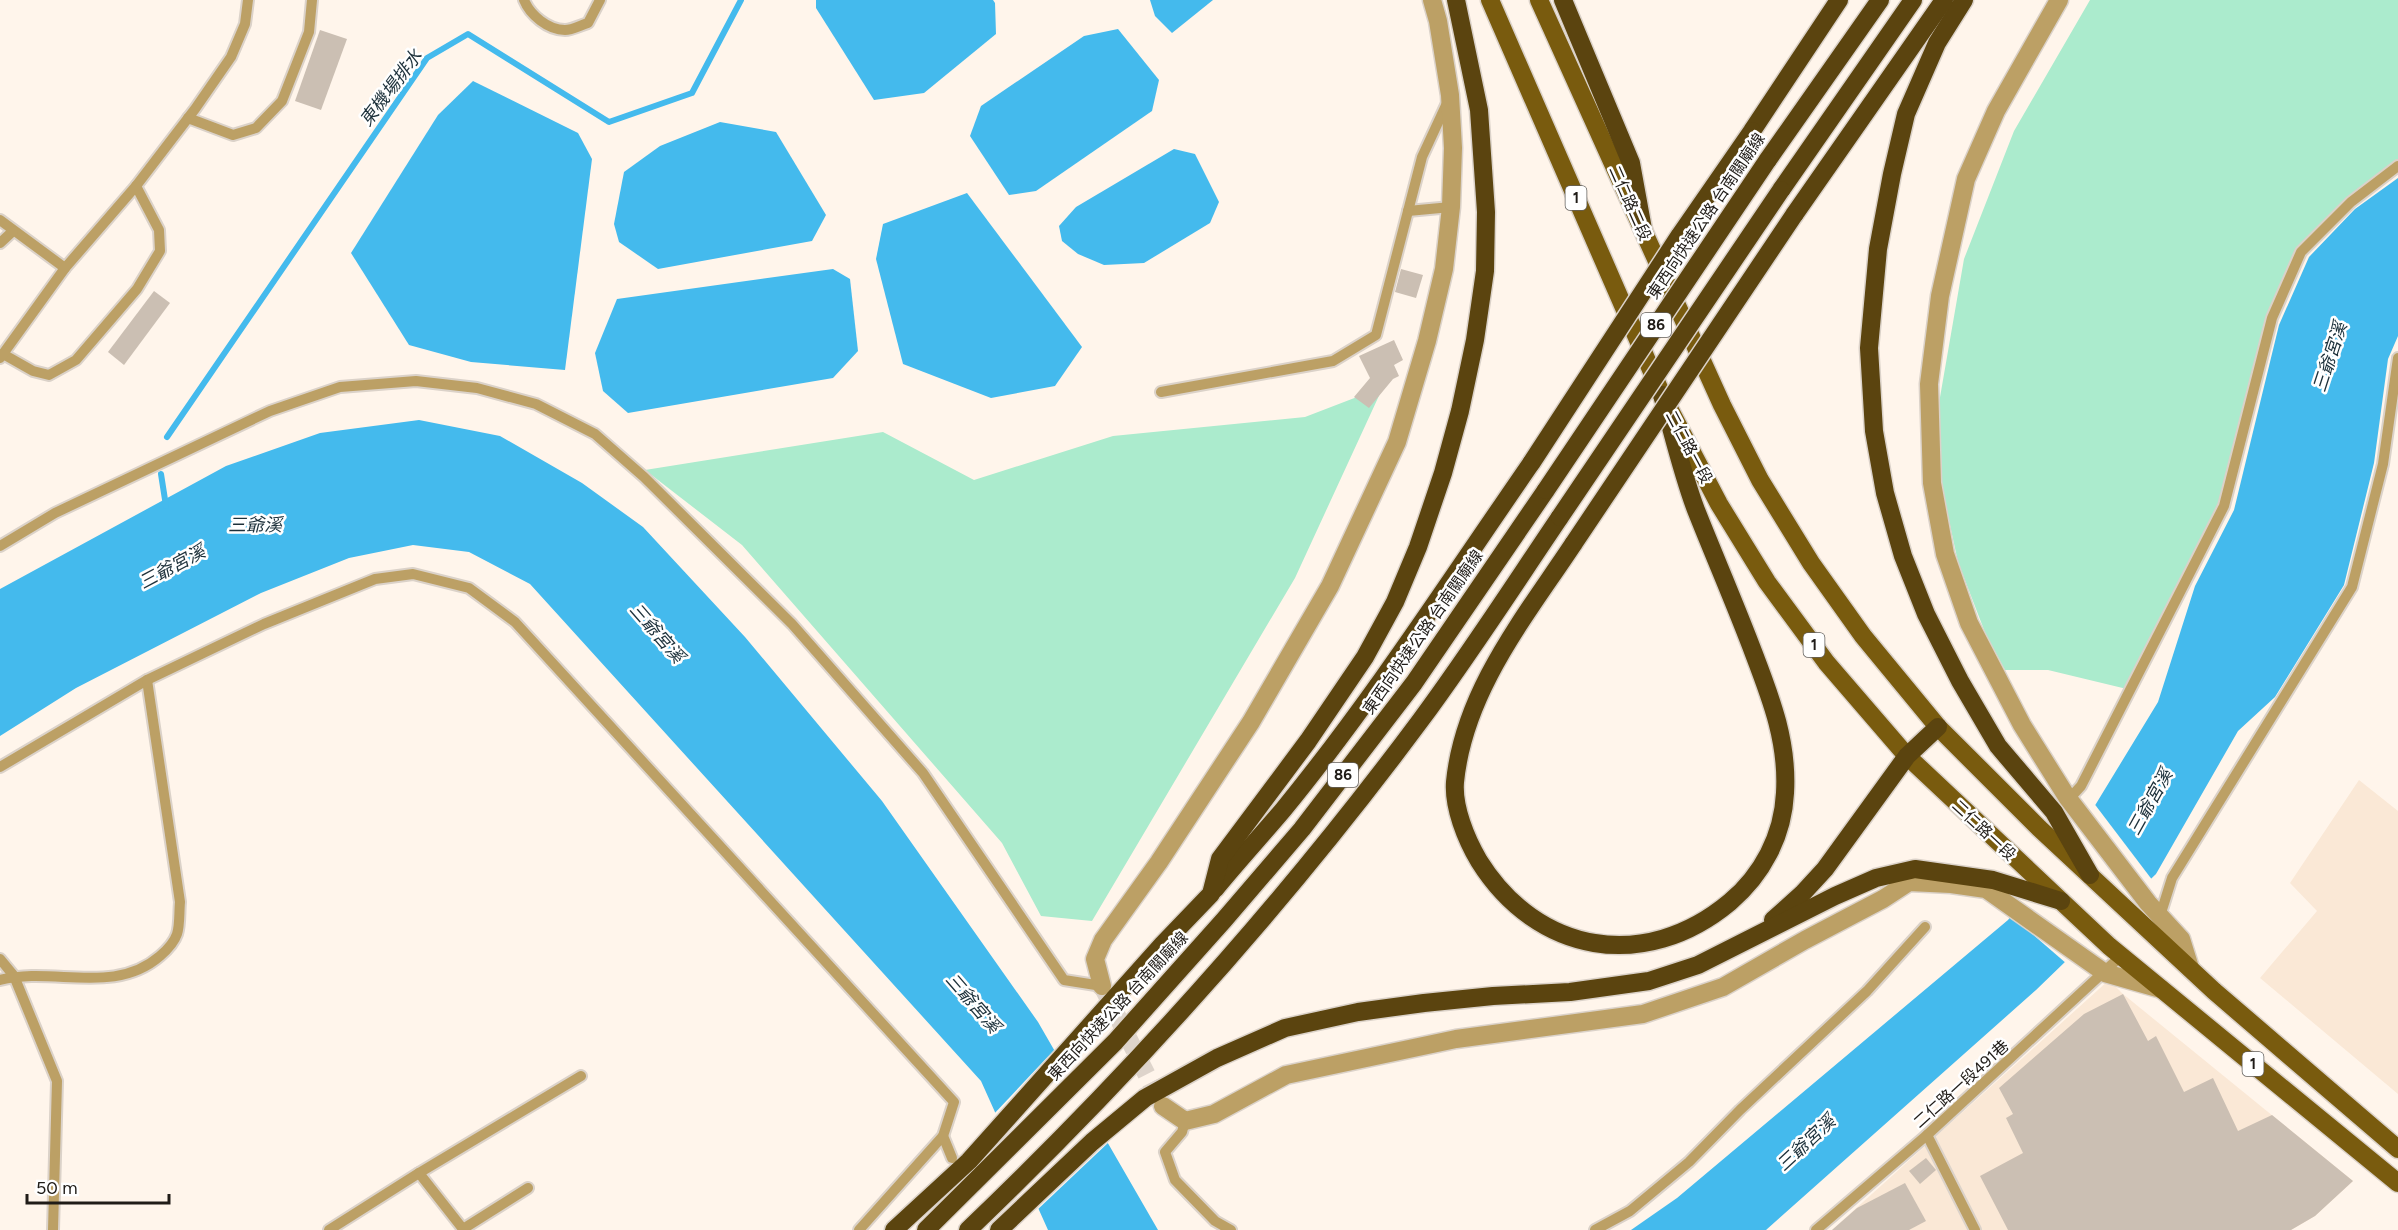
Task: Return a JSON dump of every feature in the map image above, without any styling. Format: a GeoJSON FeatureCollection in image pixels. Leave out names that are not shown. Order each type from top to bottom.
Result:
{"type":"FeatureCollection","features":[{"type":"Feature","properties":{"kind":"highway"},"geometry":{"type":"LineString","coordinates":[[1210,894],[1220,859],[1333,704],[1365,657],[1395,602],[1418,547],[1454,432],[1475,340],[1485,271],[1486,212],[1479,110],[1456,0]]}},
{"type":"Feature","properties":{"kind":"highway"},"geometry":{"type":"LineString","coordinates":[[1563,0],[1631,163],[1642,229]]}},
{"type":"Feature","properties":{"kind":"highway"},"geometry":{"type":"LineString","coordinates":[[894,1230],[1100,1014],[1210,894],[1283,809],[1325,755],[1399,655],[1532,462],[1680,235],[1839,0]]}},
{"type":"Feature","properties":{"kind":"highway","name":"東西向快速公路 台南關廟線"},"geometry":{"type":"LineString","coordinates":[[926,1230],[1115,1042],[1302,829],[1414,683],[1767,161],[1880,0]]}},
{"type":"Feature","properties":{"kind":"highway","name":"86"},"geometry":{"type":"LineString","coordinates":[[968,1230],[1130,1069],[1241,945],[1421,720],[1913,0]]}},
{"type":"Feature","properties":{"kind":"highway"},"geometry":{"type":"LineString","coordinates":[[1662,395],[1695,506],[1741,618],[1777,717],[1784,755],[1785,794],[1779,832],[1764,864],[1741,892],[1713,916],[1688,931],[1654,943],[1619,946],[1582,940],[1547,927],[1517,908],[1492,881],[1473,850],[1460,816],[1455,785],[1461,747],[1477,697],[1507,644],[1574,543],[1794,215],[1944,0]]}},
{"type":"Feature","properties":{"kind":"highway"},"geometry":{"type":"LineString","coordinates":[[1964,0],[1937,43],[1906,114],[1892,174],[1878,249],[1869,348],[1874,431],[1885,493],[1903,556],[1926,614],[1960,681],[1998,746],[2054,812],[2090,875]]}},
{"type":"Feature","properties":{"kind":"highway"},"geometry":{"type":"LineString","coordinates":[[1748,940],[1802,894],[1825,869],[1907,756],[1938,727]]}},
{"type":"Feature","properties":{"kind":"highway"},"geometry":{"type":"LineString","coordinates":[[1001,1228],[1092,1142],[1145,1098],[1217,1058],[1285,1028],[1358,1012],[1424,1003],[1570,992],[1649,981],[1698,965],[1876,878],[1915,869],[2061,901]]}},
{"type":"Feature","properties":{"kind":"main road","name":"1"},"geometry":{"type":"LineString","coordinates":[[1490,0],[1662,395]]}},
{"type":"Feature","properties":{"kind":"main road","name":"二仁路二段"},"geometry":{"type":"LineString","coordinates":[[1539,0],[1722,405],[1760,480],[1811,563],[1863,636],[1938,727]]}},
{"type":"Feature","properties":{"kind":"main road","name":"二仁路一段"},"geometry":{"type":"LineString","coordinates":[[1662,395],[1719,504],[1767,582],[1826,662],[1907,756],[2013,858],[2115,951],[2398,1183]]}},
{"type":"Feature","properties":{"kind":"main road","name":"1"},"geometry":{"type":"LineString","coordinates":[[1938,727],[2039,828],[2190,968],[2398,1149]]}},
{"type":"Feature","properties":{"kind":"street"},"geometry":{"type":"LineString","coordinates":[[1102,986],[1095,959],[1103,940],[1159,862],[1251,722],[1330,586],[1397,442],[1427,341],[1444,269],[1451,207],[1453,148],[1450,95],[1438,21],[1432,0]]}},
{"type":"Feature","properties":{"kind":"street"},"geometry":{"type":"LineString","coordinates":[[2059,0],[1996,111],[1966,179],[1940,296],[1929,384],[1932,483],[1945,554],[1969,623],[2022,725],[2154,909],[2181,939],[2190,968]]}},
{"type":"Feature","properties":{"kind":"street"},"geometry":{"type":"LineString","coordinates":[[1163,1106],[1185,1121],[1214,1114],[1286,1075],[1456,1039],[1643,1014],[1723,987],[1883,899],[1909,882],[1990,885],[2099,968],[2161,989]]}},
{"type":"Feature","properties":{"kind":"lane"},"geometry":{"type":"LineString","coordinates":[[136,186],[159,230],[160,251],[137,289],[76,360],[49,375],[33,371],[2,356],[65,268],[136,186],[231,57],[245,24],[248,0]]}},
{"type":"Feature","properties":{"kind":"lane"},"geometry":{"type":"LineString","coordinates":[[188,118],[233,135],[256,128],[282,100],[309,32],[312,0]]}},
{"type":"Feature","properties":{"kind":"lane"},"geometry":{"type":"LineString","coordinates":[[524,0],[528,10],[544,24],[564,30],[588,23],[600,0]]}},
{"type":"Feature","properties":{"kind":"lane"},"geometry":{"type":"LineString","coordinates":[[1161,393],[1333,361],[1376,335],[1422,157],[1450,95]]}},
{"type":"Feature","properties":{"kind":"lane"},"geometry":{"type":"LineString","coordinates":[[2073,794],[2224,506],[2272,318],[2301,252],[2351,202],[2398,166]]}},
{"type":"Feature","properties":{"kind":"lane"},"geometry":{"type":"LineString","coordinates":[[1408,211],[1451,207]]}},
{"type":"Feature","properties":{"kind":"lane"},"geometry":{"type":"LineString","coordinates":[[0,220],[65,268]]}},
{"type":"Feature","properties":{"kind":"lane"},"geometry":{"type":"LineString","coordinates":[[0,243],[13,231]]}},
{"type":"Feature","properties":{"kind":"lane"},"geometry":{"type":"LineString","coordinates":[[2154,909],[2352,587],[2383,464],[2398,358]]}},
{"type":"Feature","properties":{"kind":"lane"},"geometry":{"type":"LineString","coordinates":[[0,546],[55,513],[270,411],[340,387],[416,381],[477,388],[536,404],[595,434],[644,477],[792,624],[923,773],[1064,980],[1102,986]]}},
{"type":"Feature","properties":{"kind":"lane"},"geometry":{"type":"LineString","coordinates":[[0,767],[147,680],[264,624],[375,579],[413,574],[469,588],[515,622],[954,1102],[943,1136],[859,1230]]}},
{"type":"Feature","properties":{"kind":"lane"},"geometry":{"type":"LineString","coordinates":[[0,980],[14,976],[80,979],[127,975],[154,961],[168,950],[178,934],[180,902],[147,680]]}},
{"type":"Feature","properties":{"kind":"lane"},"geometry":{"type":"LineString","coordinates":[[1595,1230],[1630,1211],[1689,1162],[1740,1110],[1867,990],[1925,927]]}},
{"type":"Feature","properties":{"kind":"lane","name":"二仁路一段491巷"},"geometry":{"type":"LineString","coordinates":[[1816,1230],[1927,1135],[2115,951]]}},
{"type":"Feature","properties":{"kind":"lane"},"geometry":{"type":"LineString","coordinates":[[0,959],[14,976],[57,1081],[54,1230]]}},
{"type":"Feature","properties":{"kind":"lane"},"geometry":{"type":"LineString","coordinates":[[329,1230],[581,1076]]}},
{"type":"Feature","properties":{"kind":"lane"},"geometry":{"type":"LineString","coordinates":[[1185,1121],[1182,1132],[1165,1152],[1175,1180],[1215,1221],[1230,1230]]}},
{"type":"Feature","properties":{"kind":"lane"},"geometry":{"type":"LineString","coordinates":[[1927,1135],[1976,1230]]}},
{"type":"Feature","properties":{"kind":"lane"},"geometry":{"type":"LineString","coordinates":[[943,1136],[961,1160]]}},
{"type":"Feature","properties":{"kind":"lane"},"geometry":{"type":"LineString","coordinates":[[419,1173],[463,1229],[528,1188]]}},
{"type":"Feature","properties":{"kind":"shaded area"},"geometry":{"type":"Polygon","coordinates":[[[2359,780],[2398,811],[2398,1094],[2260,978],[2317,911],[2290,883],[2359,780]]]}},
{"type":"Feature","properties":{"kind":"shaded area"},"geometry":{"type":"Polygon","coordinates":[[[2109,980],[2123,994],[2353,1181],[2315,1216],[2291,1230],[1832,1230],[2109,980]]]}},
{"type":"Feature","properties":{"kind":"green space"},"geometry":{"type":"Polygon","coordinates":[[[2090,0],[2398,0],[2398,166],[2301,252],[2272,318],[2224,506],[2131,690],[2048,670],[2005,670],[1986,635],[1958,562],[1940,479],[1939,403],[1964,259],[2014,131],[2090,0]]]}},
{"type":"Feature","properties":{"kind":"green space"},"geometry":{"type":"Polygon","coordinates":[[[1383,387],[1295,578],[1092,921],[1041,916],[1002,843],[742,545],[645,470],[883,432],[974,480],[1113,436],[1305,417],[1383,387]]]}},
{"type":"Feature","properties":{"kind":"water"},"geometry":{"type":"Polygon","coordinates":[[[816,0],[993,0],[996,34],[924,93],[874,100],[816,8],[816,0]]]}},
{"type":"Feature","properties":{"kind":"water"},"geometry":{"type":"Polygon","coordinates":[[[1150,0],[1213,0],[1172,33],[1155,16],[1150,0]]]}},
{"type":"Feature","properties":{"kind":"water"},"geometry":{"type":"Polygon","coordinates":[[[1118,29],[1159,80],[1152,111],[1036,191],[1009,195],[970,136],[981,106],[1084,36],[1118,29]]]}},
{"type":"Feature","properties":{"kind":"water"},"geometry":{"type":"Polygon","coordinates":[[[473,81],[578,133],[592,159],[565,370],[471,362],[409,345],[351,253],[438,115],[473,81]]]}},
{"type":"Feature","properties":{"kind":"water"},"geometry":{"type":"Polygon","coordinates":[[[720,122],[776,132],[826,215],[812,241],[658,269],[619,242],[614,224],[624,172],[660,146],[720,122]]]}},
{"type":"Feature","properties":{"kind":"water"},"geometry":{"type":"Polygon","coordinates":[[[1174,149],[1195,154],[1219,202],[1210,223],[1144,263],[1104,265],[1078,254],[1062,241],[1059,226],[1076,207],[1174,149]]]}},
{"type":"Feature","properties":{"kind":"water","name":"三爺宮溪"},"geometry":{"type":"Polygon","coordinates":[[[2398,178],[2398,336],[2388,359],[2374,463],[2344,585],[2275,697],[2238,731],[2156,874],[2036,990],[1766,1230],[1631,1230],[1677,1198],[2008,920],[2091,812],[2158,702],[2195,586],[2234,510],[2279,325],[2309,257],[2355,209],[2398,178]]]}},
{"type":"Feature","properties":{"kind":"water"},"geometry":{"type":"Polygon","coordinates":[[[967,193],[1082,347],[1055,386],[991,398],[903,364],[876,259],[883,224],[967,193]]]}},
{"type":"Feature","properties":{"kind":"water"},"geometry":{"type":"Polygon","coordinates":[[[833,269],[850,279],[858,351],[833,378],[628,413],[603,391],[595,353],[617,299],[833,269]]]}},
{"type":"Feature","properties":{"kind":"water","name":"三爺溪"},"geometry":{"type":"Polygon","coordinates":[[[419,420],[500,436],[582,483],[643,527],[745,637],[882,801],[1038,1022],[1158,1230],[1048,1230],[981,1081],[530,584],[469,552],[413,545],[349,558],[261,593],[76,688],[0,736],[0,589],[226,466],[320,433],[419,420]]]}},
{"type":"Feature","properties":{"kind":"pier"},"geometry":{"type":"Polygon","coordinates":[[[2093,802],[2153,881],[2067,964],[2009,914],[2093,802]]]}},
{"type":"Feature","properties":{"kind":"pier"},"geometry":{"type":"Polygon","coordinates":[[[1056,1048],[1110,1141],[1036,1211],[993,1115],[1056,1048]]]}},
{"type":"Feature","properties":{"kind":"building"},"geometry":{"type":"Polygon","coordinates":[[[320,30],[347,39],[321,110],[295,101],[320,30]]]}},
{"type":"Feature","properties":{"kind":"building"},"geometry":{"type":"Polygon","coordinates":[[[1401,269],[1423,275],[1416,298],[1395,292],[1401,269]]]}},
{"type":"Feature","properties":{"kind":"building"},"geometry":{"type":"Polygon","coordinates":[[[154,291],[170,303],[124,365],[108,352],[154,291]]]}},
{"type":"Feature","properties":{"kind":"building"},"geometry":{"type":"Polygon","coordinates":[[[1394,340],[1403,360],[1394,365],[1399,376],[1393,379],[1369,408],[1354,397],[1370,378],[1359,356],[1394,340]]]}},
{"type":"Feature","properties":{"kind":"building"},"geometry":{"type":"Polygon","coordinates":[[[2123,994],[2148,1041],[2156,1036],[2184,1092],[2213,1078],[2238,1131],[2272,1115],[2353,1181],[2315,1216],[2291,1230],[2008,1230],[1980,1176],[2023,1153],[2006,1118],[2013,1114],[1999,1088],[2084,1014],[2123,994]]]}},
{"type":"Feature","properties":{"kind":"building"},"geometry":{"type":"Polygon","coordinates":[[[1926,1158],[1936,1170],[1920,1184],[1909,1171],[1926,1158]]]}},
{"type":"Feature","properties":{"kind":"building"},"geometry":{"type":"Polygon","coordinates":[[[1905,1183],[1926,1221],[1909,1230],[1832,1230],[1857,1208],[1905,1183]]]}},
{"type":"Feature","properties":{"kind":"waterway","name":"東機場排水"},"geometry":{"type":"LineString","coordinates":[[167,437],[427,58],[468,34],[609,122],[692,93],[741,0]]}},
{"type":"Feature","properties":{"kind":"waterway","name":"東機場排水"},"geometry":{"type":"LineString","coordinates":[[161,474],[166,506]]}},
{"type":"Feature","properties":{"kind":"tunnel"},"geometry":{"type":"LineString","coordinates":[[1102,986],[1162,1105]]}}]}
